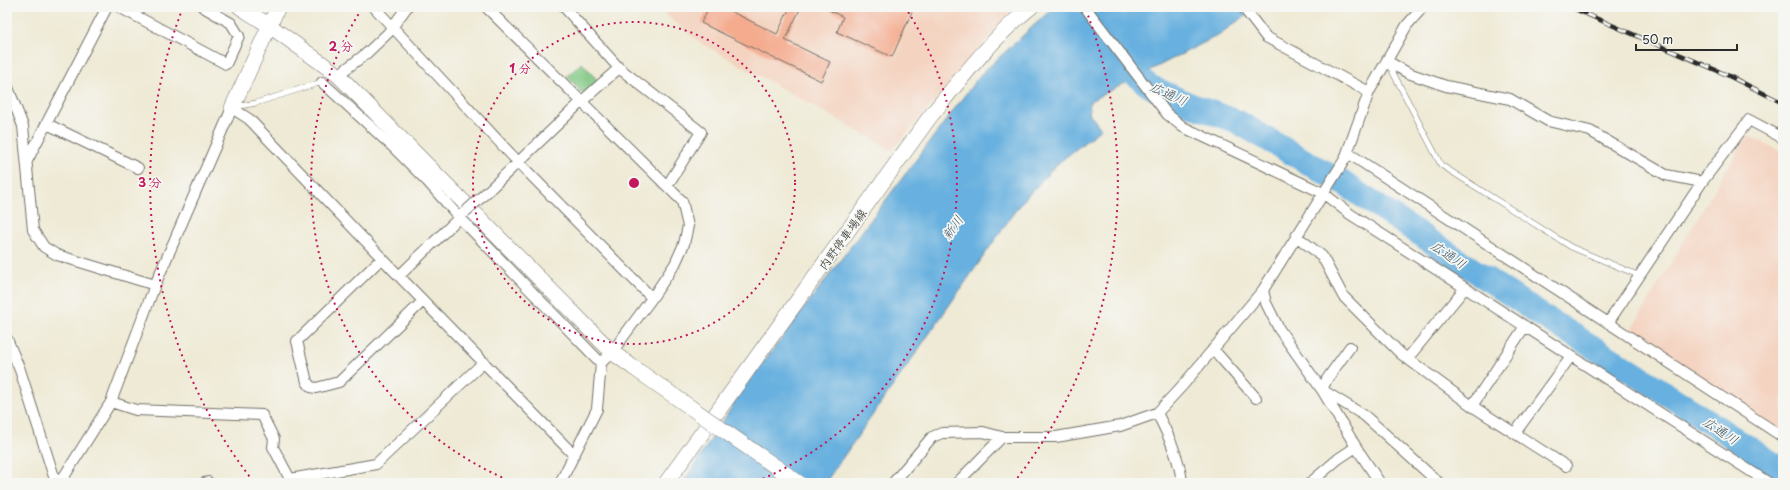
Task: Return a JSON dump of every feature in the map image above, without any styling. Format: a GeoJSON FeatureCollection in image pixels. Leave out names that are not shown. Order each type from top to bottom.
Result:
{"type":"FeatureCollection","features":[{"type":"Feature","properties":{"kind":"street"},"geometry":{"type":"LineString","coordinates":[[28,161],[107,7]]}},
{"type":"Feature","properties":{"kind":"street"},"geometry":{"type":"LineString","coordinates":[[119,7],[226,64],[239,36],[231,23],[203,7]]}},
{"type":"Feature","properties":{"kind":"street"},"geometry":{"type":"LineString","coordinates":[[240,7],[270,26],[338,75],[612,352],[799,483]]}},
{"type":"Feature","properties":{"kind":"street"},"geometry":{"type":"LineString","coordinates":[[60,483],[111,402],[155,285],[232,108],[278,7]]}},
{"type":"Feature","properties":{"kind":"street"},"geometry":{"type":"LineString","coordinates":[[374,7],[518,162],[652,298]]}},
{"type":"Feature","properties":{"kind":"street"},"geometry":{"type":"LineString","coordinates":[[338,75],[367,53],[394,27],[407,7]]}},
{"type":"Feature","properties":{"kind":"street"},"geometry":{"type":"LineString","coordinates":[[486,7],[552,70],[581,102],[682,201],[688,226],[684,244],[675,264],[612,352],[601,362],[597,409],[560,483]]}},
{"type":"Feature","properties":{"kind":"street"},"geometry":{"type":"LineString","coordinates":[[564,7],[619,68],[701,132],[667,186]]}},
{"type":"Feature","properties":{"kind":"street","name":"内野停車場線"},"geometry":{"type":"LineString","coordinates":[[666,483],[929,118],[971,66],[1031,7]]}},
{"type":"Feature","properties":{"kind":"street"},"geometry":{"type":"LineString","coordinates":[[1085,7],[1167,114],[1184,127],[1324,190],[1350,214],[1769,483]]}},
{"type":"Feature","properties":{"kind":"street"},"geometry":{"type":"LineString","coordinates":[[1243,7],[1266,37],[1369,92]]}},
{"type":"Feature","properties":{"kind":"street"},"geometry":{"type":"LineString","coordinates":[[893,483],[932,437],[942,433],[983,432],[1002,437],[1056,437],[1120,426],[1157,413],[1184,385],[1263,290],[1324,190],[1347,156],[1369,92],[1407,25],[1423,7]]}},
{"type":"Feature","properties":{"kind":"street"},"geometry":{"type":"LineString","coordinates":[[1387,60],[1408,73],[1446,86],[1510,99],[1548,121],[1590,130],[1666,175],[1702,182]]}},
{"type":"Feature","properties":{"kind":"street"},"geometry":{"type":"LineString","coordinates":[[399,276],[581,102],[619,68]]}},
{"type":"Feature","properties":{"kind":"street"},"geometry":{"type":"LineString","coordinates":[[322,82],[392,146],[462,215],[601,362]]}},
{"type":"Feature","properties":{"kind":"street"},"geometry":{"type":"LineString","coordinates":[[7,85],[23,126],[28,161],[33,230],[44,247],[57,255],[155,285]]}},
{"type":"Feature","properties":{"kind":"street"},"geometry":{"type":"LineString","coordinates":[[232,108],[249,119],[399,276],[574,454]]}},
{"type":"Feature","properties":{"kind":"street"},"geometry":{"type":"LineString","coordinates":[[1608,322],[1702,182],[1748,120],[1783,138]]}},
{"type":"Feature","properties":{"kind":"street"},"geometry":{"type":"LineString","coordinates":[[47,124],[138,168]]}},
{"type":"Feature","properties":{"kind":"street"},"geometry":{"type":"LineString","coordinates":[[1347,156],[1608,322],[1783,437]]}},
{"type":"Feature","properties":{"kind":"street"},"geometry":{"type":"LineString","coordinates":[[1296,236],[1322,256],[1342,296],[1407,359],[1472,406],[1566,466]]}},
{"type":"Feature","properties":{"kind":"street"},"geometry":{"type":"LineString","coordinates":[[382,258],[297,341],[307,382],[311,387],[316,388],[339,382],[423,300]]}},
{"type":"Feature","properties":{"kind":"street"},"geometry":{"type":"LineString","coordinates":[[1407,359],[1465,288]]}},
{"type":"Feature","properties":{"kind":"street"},"geometry":{"type":"LineString","coordinates":[[1263,290],[1266,303],[1279,329],[1322,390],[1356,448],[1380,483]]}},
{"type":"Feature","properties":{"kind":"street"},"geometry":{"type":"LineString","coordinates":[[1472,406],[1525,326]]}},
{"type":"Feature","properties":{"kind":"street"},"geometry":{"type":"LineString","coordinates":[[7,339],[20,370],[56,483]]}},
{"type":"Feature","properties":{"kind":"street"},"geometry":{"type":"LineString","coordinates":[[1322,390],[1327,379],[1350,347]]}},
{"type":"Feature","properties":{"kind":"street"},"geometry":{"type":"LineString","coordinates":[[1213,349],[1256,398]]}},
{"type":"Feature","properties":{"kind":"street"},"geometry":{"type":"LineString","coordinates":[[1515,433],[1571,356]]}},
{"type":"Feature","properties":{"kind":"street"},"geometry":{"type":"LineString","coordinates":[[111,402],[136,410],[262,415],[274,439],[273,447],[290,479],[376,464],[484,362]]}},
{"type":"Feature","properties":{"kind":"street"},"geometry":{"type":"LineString","coordinates":[[1322,390],[1365,416],[1439,483]]}},
{"type":"Feature","properties":{"kind":"street"},"geometry":{"type":"LineString","coordinates":[[1157,413],[1175,454],[1181,472],[1182,483]]}},
{"type":"Feature","properties":{"kind":"street"},"geometry":{"type":"LineString","coordinates":[[957,483],[1002,437]]}},
{"type":"Feature","properties":{"kind":"street"},"geometry":{"type":"LineString","coordinates":[[1310,483],[1338,459],[1356,448]]}},
{"type":"Feature","properties":{"kind":"lane"},"geometry":{"type":"LineString","coordinates":[[1387,60],[1441,165],[1571,247],[1640,276]]}},
{"type":"Feature","properties":{"kind":"lane"},"geometry":{"type":"LineString","coordinates":[[232,108],[256,103],[322,82]]}},
{"type":"Feature","properties":{"kind":"shaded area"},"geometry":{"type":"Polygon","coordinates":[[[656,7],[1015,7],[892,150],[699,42],[656,7]]]}},
{"type":"Feature","properties":{"kind":"shaded area"},"geometry":{"type":"Polygon","coordinates":[[[1747,135],[1783,152],[1783,435],[1628,335],[1747,135]]]}},
{"type":"Feature","properties":{"kind":"green space"},"geometry":{"type":"Polygon","coordinates":[[[582,63],[598,81],[583,94],[567,76],[582,63]]]}},
{"type":"Feature","properties":{"kind":"water","name":"新川"},"geometry":{"type":"Polygon","coordinates":[[[1054,7],[1257,7],[1217,36],[1090,101],[1089,113],[1101,129],[1056,165],[1020,204],[825,483],[683,483],[744,388],[980,75],[1054,7]]]}},
{"type":"Feature","properties":{"kind":"building"},"geometry":{"type":"Polygon","coordinates":[[[709,7],[722,7],[777,34],[790,7],[801,7],[785,40],[830,62],[821,81],[701,23],[709,7]]]}},
{"type":"Feature","properties":{"kind":"building"},"geometry":{"type":"Polygon","coordinates":[[[823,7],[914,7],[892,57],[837,32],[843,17],[823,7]]]}},
{"type":"Feature","properties":{"kind":"waterway","name":"広通川"},"geometry":{"type":"LineString","coordinates":[[1126,68],[1151,87],[1191,105],[1236,121],[1343,183],[1541,315],[1628,369],[1783,470]]}},
{"type":"Feature","properties":{"kind":"railway"},"geometry":{"type":"LineString","coordinates":[[1570,7],[1725,74],[1783,103]]}}]}
